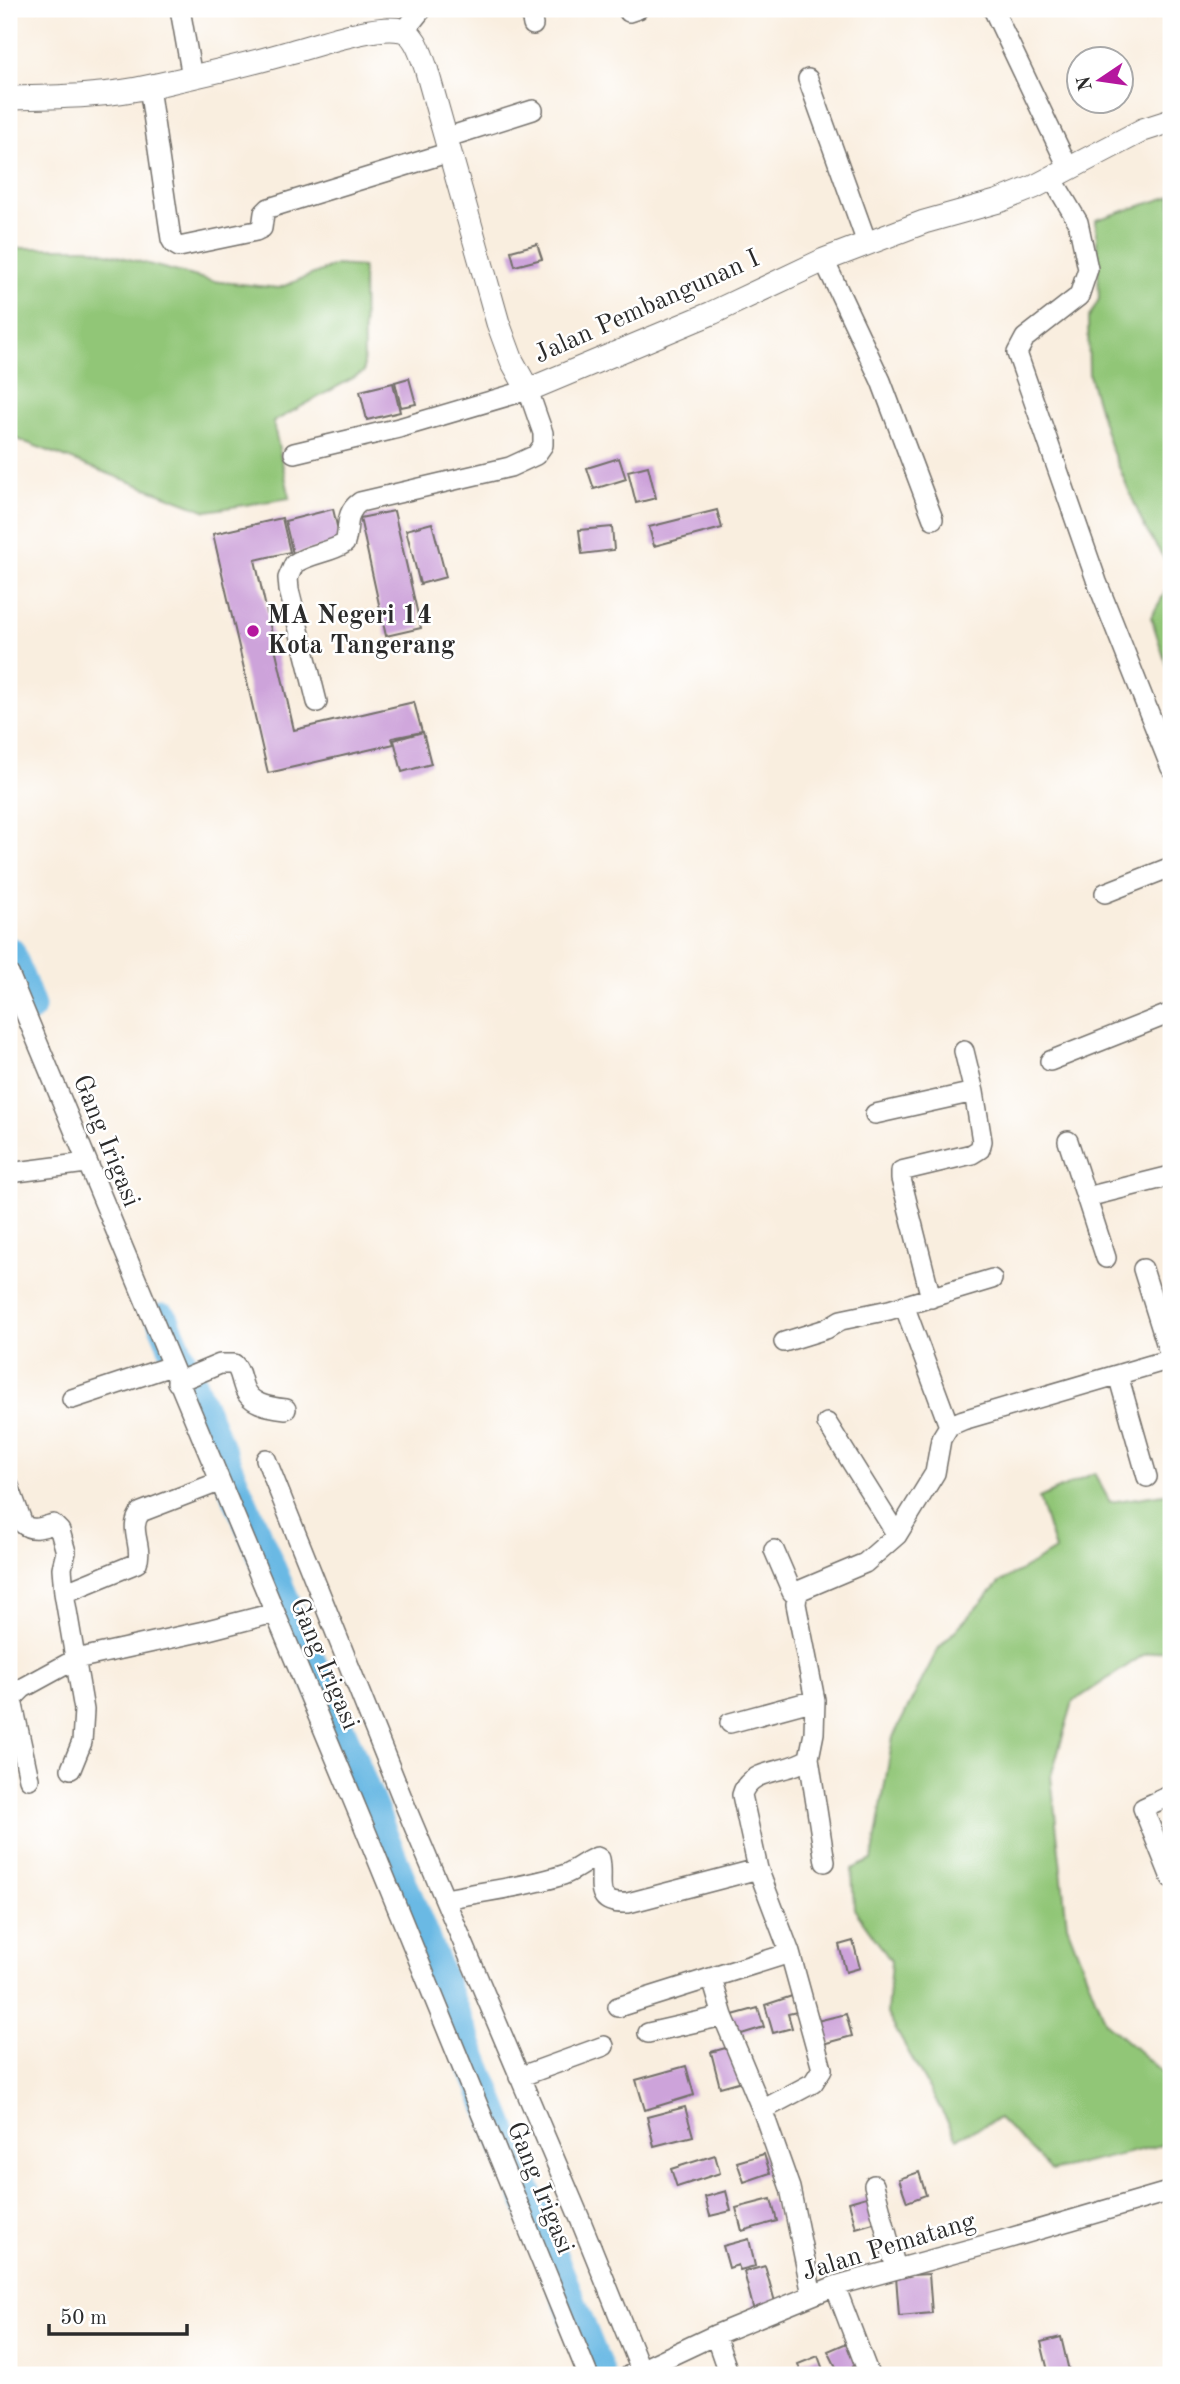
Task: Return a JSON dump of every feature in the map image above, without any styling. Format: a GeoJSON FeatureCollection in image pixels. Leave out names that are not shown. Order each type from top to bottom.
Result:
{"type":"FeatureCollection","features":[{"type":"Feature","properties":{"kind":"street"},"geometry":{"type":"LineString","coordinates":[[180,9],[191,77]]}},
{"type":"Feature","properties":{"kind":"street"},"geometry":{"type":"LineString","coordinates":[[405,30],[422,9]]}},
{"type":"Feature","properties":{"kind":"street"},"geometry":{"type":"LineString","coordinates":[[993,9],[1078,222],[1088,269],[1079,296],[1025,338],[1017,353],[1097,582],[1171,768]]}},
{"type":"Feature","properties":{"kind":"street"},"geometry":{"type":"LineString","coordinates":[[9,98],[65,97],[149,87],[346,36],[393,28],[405,30],[414,39],[426,68],[499,323],[512,361],[528,390],[399,428],[294,453]]}},
{"type":"Feature","properties":{"kind":"street"},"geometry":{"type":"LineString","coordinates":[[808,79],[867,243]]}},
{"type":"Feature","properties":{"kind":"street"},"geometry":{"type":"LineString","coordinates":[[149,87],[171,239],[179,247],[257,231],[262,228],[264,213],[269,208],[447,145],[533,110]]}},
{"type":"Feature","properties":{"kind":"street","name":"Jalan Pembangunan I"},"geometry":{"type":"LineString","coordinates":[[317,702],[289,590],[290,568],[302,559],[338,548],[345,543],[349,515],[352,508],[360,502],[510,467],[536,455],[543,445],[543,433],[528,390],[712,313],[824,260],[924,222],[999,201],[1143,130],[1171,121]]}},
{"type":"Feature","properties":{"kind":"street"},"geometry":{"type":"LineString","coordinates":[[824,260],[881,381],[933,519]]}},
{"type":"Feature","properties":{"kind":"street"},"geometry":{"type":"LineString","coordinates":[[1105,893],[1171,867]]}},
{"type":"Feature","properties":{"kind":"street","name":"Gang Irigasi"},"geometry":{"type":"LineString","coordinates":[[9,974],[358,1811],[588,2375]]}},
{"type":"Feature","properties":{"kind":"street"},"geometry":{"type":"LineString","coordinates":[[1050,1061],[1171,1013]]}},
{"type":"Feature","properties":{"kind":"street"},"geometry":{"type":"LineString","coordinates":[[931,1298],[901,1171],[972,1154],[980,1149],[982,1141],[964,1051]]}},
{"type":"Feature","properties":{"kind":"street"},"geometry":{"type":"LineString","coordinates":[[875,1114],[974,1093]]}},
{"type":"Feature","properties":{"kind":"street"},"geometry":{"type":"LineString","coordinates":[[1068,1141],[1107,1258]]}},
{"type":"Feature","properties":{"kind":"street"},"geometry":{"type":"LineString","coordinates":[[9,1173],[86,1163]]}},
{"type":"Feature","properties":{"kind":"street"},"geometry":{"type":"LineString","coordinates":[[1087,1198],[1171,1177]]}},
{"type":"Feature","properties":{"kind":"street"},"geometry":{"type":"LineString","coordinates":[[825,1862],[809,1758],[814,1734],[815,1700],[796,1604],[797,1596],[802,1590],[864,1563],[897,1535],[936,1473],[941,1439],[949,1426],[1171,1359],[1143,1269]]}},
{"type":"Feature","properties":{"kind":"street"},"geometry":{"type":"LineString","coordinates":[[784,1342],[826,1329],[841,1320],[931,1298],[992,1279]]}},
{"type":"Feature","properties":{"kind":"street"},"geometry":{"type":"LineString","coordinates":[[904,1305],[949,1426]]}},
{"type":"Feature","properties":{"kind":"street"},"geometry":{"type":"LineString","coordinates":[[72,1399],[209,1369],[220,1364],[234,1364],[240,1373],[246,1394],[262,1405],[286,1409]]}},
{"type":"Feature","properties":{"kind":"street"},"geometry":{"type":"LineString","coordinates":[[1118,1375],[1147,1477]]}},
{"type":"Feature","properties":{"kind":"street"},"geometry":{"type":"LineString","coordinates":[[827,1423],[897,1535]]}},
{"type":"Feature","properties":{"kind":"street"},"geometry":{"type":"LineString","coordinates":[[266,1459],[407,1810],[580,2219],[636,2374]]}},
{"type":"Feature","properties":{"kind":"street"},"geometry":{"type":"LineString","coordinates":[[64,1593],[137,1563],[139,1557],[135,1528],[141,1512],[219,1482]]}},
{"type":"Feature","properties":{"kind":"street"},"geometry":{"type":"LineString","coordinates":[[9,1486],[23,1524],[36,1529],[53,1524],[61,1531],[66,1552],[62,1567],[64,1593],[84,1710],[82,1742],[71,1769]]}},
{"type":"Feature","properties":{"kind":"street"},"geometry":{"type":"LineString","coordinates":[[774,1550],[792,1592],[797,1596]]}},
{"type":"Feature","properties":{"kind":"street"},"geometry":{"type":"LineString","coordinates":[[29,1779],[11,1701],[23,1688],[75,1659],[274,1613]]}},
{"type":"Feature","properties":{"kind":"street"},"geometry":{"type":"LineString","coordinates":[[730,1723],[815,1700]]}},
{"type":"Feature","properties":{"kind":"street"},"geometry":{"type":"LineString","coordinates":[[763,2112],[813,2083],[822,2069],[790,1953],[758,1868],[742,1795],[751,1778],[801,1764],[809,1758]]}},
{"type":"Feature","properties":{"kind":"street"},"geometry":{"type":"LineString","coordinates":[[1171,1795],[1143,1808],[1171,1878]]}},
{"type":"Feature","properties":{"kind":"street"},"geometry":{"type":"LineString","coordinates":[[446,1899],[568,1874],[584,1862],[597,1857],[601,1863],[599,1886],[605,1898],[614,1904],[758,1868]]}},
{"type":"Feature","properties":{"kind":"street"},"geometry":{"type":"LineString","coordinates":[[618,2007],[790,1953]]}},
{"type":"Feature","properties":{"kind":"street"},"geometry":{"type":"LineString","coordinates":[[712,1979],[723,2016],[763,2112],[790,2188],[811,2295]]}},
{"type":"Feature","properties":{"kind":"street"},"geometry":{"type":"LineString","coordinates":[[648,2033],[723,2016]]}},
{"type":"Feature","properties":{"kind":"street"},"geometry":{"type":"LineString","coordinates":[[519,2077],[604,2046]]}},
{"type":"Feature","properties":{"kind":"street"},"geometry":{"type":"LineString","coordinates":[[874,2185],[896,2269]]}},
{"type":"Feature","properties":{"kind":"street","name":"Jalan Pematang"},"geometry":{"type":"LineString","coordinates":[[636,2374],[715,2335],[835,2286],[1169,2197]]}},
{"type":"Feature","properties":{"kind":"street"},"geometry":{"type":"LineString","coordinates":[[835,2286],[869,2375]]}},
{"type":"Feature","properties":{"kind":"street"},"geometry":{"type":"LineString","coordinates":[[715,2335],[729,2375]]}},
{"type":"Feature","properties":{"kind":"green space"},"geometry":{"type":"Polygon","coordinates":[[[1171,196],[1171,569],[1146,530],[1110,446],[1089,375],[1088,319],[1099,299],[1096,220],[1171,196]]]}},
{"type":"Feature","properties":{"kind":"green space"},"geometry":{"type":"Polygon","coordinates":[[[9,248],[88,248],[212,281],[279,288],[336,265],[363,267],[364,372],[273,422],[290,498],[207,511],[9,436],[9,248]]]}},
{"type":"Feature","properties":{"kind":"green space"},"geometry":{"type":"Polygon","coordinates":[[[1171,582],[1171,679],[1151,617],[1171,582]]]}},
{"type":"Feature","properties":{"kind":"green space"},"geometry":{"type":"Polygon","coordinates":[[[1094,1473],[1110,1502],[1171,1493],[1171,1649],[1145,1654],[1073,1702],[1051,1776],[1067,1925],[1105,2022],[1171,2080],[1171,2096],[1162,2145],[1052,2171],[999,2118],[957,2138],[887,2014],[891,1961],[854,1909],[852,1869],[872,1860],[893,1737],[938,1649],[999,1583],[1055,1550],[1039,1498],[1094,1473]]]}},
{"type":"Feature","properties":{"kind":"building"},"geometry":{"type":"Polygon","coordinates":[[[537,244],[542,259],[515,266],[511,251],[537,244]]]}},
{"type":"Feature","properties":{"kind":"building"},"geometry":{"type":"Polygon","coordinates":[[[409,378],[416,404],[401,407],[395,382],[409,378]]]}},
{"type":"Feature","properties":{"kind":"building"},"geometry":{"type":"Polygon","coordinates":[[[393,383],[400,412],[367,420],[360,391],[393,383]]]}},
{"type":"Feature","properties":{"kind":"building"},"geometry":{"type":"Polygon","coordinates":[[[619,458],[626,479],[594,489],[587,468],[619,458]]]}},
{"type":"Feature","properties":{"kind":"building"},"geometry":{"type":"Polygon","coordinates":[[[648,466],[656,498],[636,503],[628,471],[648,466]]]}},
{"type":"Feature","properties":{"kind":"building"},"geometry":{"type":"Polygon","coordinates":[[[333,509],[341,543],[293,554],[285,521],[333,509]]]}},
{"type":"Feature","properties":{"kind":"building"},"geometry":{"type":"Polygon","coordinates":[[[717,510],[722,528],[654,546],[649,527],[717,510]]]}},
{"type":"Feature","properties":{"kind":"building"},"geometry":{"type":"Polygon","coordinates":[[[394,511],[421,628],[386,636],[360,518],[394,511]]]}},
{"type":"Feature","properties":{"kind":"building","name":"MA Negeri 14 Kota Tangerang"},"geometry":{"type":"Polygon","coordinates":[[[282,518],[290,552],[255,560],[294,730],[414,702],[422,732],[392,738],[394,744],[268,773],[213,534],[282,518]]]}},
{"type":"Feature","properties":{"kind":"building"},"geometry":{"type":"Polygon","coordinates":[[[432,523],[446,577],[420,584],[406,530],[432,523]]]}},
{"type":"Feature","properties":{"kind":"building"},"geometry":{"type":"Polygon","coordinates":[[[612,527],[614,550],[582,554],[579,530],[612,527]]]}},
{"type":"Feature","properties":{"kind":"building"},"geometry":{"type":"Polygon","coordinates":[[[423,732],[431,764],[402,772],[394,740],[423,732]]]}},
{"type":"Feature","properties":{"kind":"building"},"geometry":{"type":"Polygon","coordinates":[[[853,1941],[860,1968],[846,1972],[839,1945],[853,1941]]]}},
{"type":"Feature","properties":{"kind":"building"},"geometry":{"type":"Polygon","coordinates":[[[792,1996],[797,2012],[788,2014],[792,2028],[773,2033],[765,2005],[792,1996]]]}},
{"type":"Feature","properties":{"kind":"building"},"geometry":{"type":"Polygon","coordinates":[[[758,2008],[764,2027],[735,2036],[729,2016],[758,2008]]]}},
{"type":"Feature","properties":{"kind":"building"},"geometry":{"type":"Polygon","coordinates":[[[846,2014],[852,2036],[819,2045],[813,2022],[846,2014]]]}},
{"type":"Feature","properties":{"kind":"building"},"geometry":{"type":"Polygon","coordinates":[[[733,2046],[742,2081],[720,2087],[711,2052],[733,2046]]]}},
{"type":"Feature","properties":{"kind":"building"},"geometry":{"type":"Polygon","coordinates":[[[686,2066],[694,2095],[645,2110],[636,2080],[686,2066]]]}},
{"type":"Feature","properties":{"kind":"building"},"geometry":{"type":"Polygon","coordinates":[[[685,2107],[693,2136],[654,2146],[647,2117],[685,2107]]]}},
{"type":"Feature","properties":{"kind":"building"},"geometry":{"type":"Polygon","coordinates":[[[764,2154],[770,2173],[744,2182],[737,2162],[764,2154]]]}},
{"type":"Feature","properties":{"kind":"building"},"geometry":{"type":"Polygon","coordinates":[[[715,2155],[720,2173],[677,2187],[671,2169],[715,2155]]]}},
{"type":"Feature","properties":{"kind":"building"},"geometry":{"type":"Polygon","coordinates":[[[919,2172],[926,2195],[907,2202],[899,2179],[919,2172]]]}},
{"type":"Feature","properties":{"kind":"building"},"geometry":{"type":"Polygon","coordinates":[[[726,2191],[731,2211],[710,2216],[705,2197],[726,2191]]]}},
{"type":"Feature","properties":{"kind":"building"},"geometry":{"type":"Polygon","coordinates":[[[870,2196],[877,2222],[856,2228],[849,2202],[870,2196]]]}},
{"type":"Feature","properties":{"kind":"building"},"geometry":{"type":"Polygon","coordinates":[[[771,2199],[777,2221],[742,2231],[736,2208],[771,2199]]]}},
{"type":"Feature","properties":{"kind":"building"},"geometry":{"type":"Polygon","coordinates":[[[749,2239],[755,2266],[740,2270],[738,2265],[729,2268],[723,2246],[749,2239]]]}},
{"type":"Feature","properties":{"kind":"building"},"geometry":{"type":"Polygon","coordinates":[[[765,2266],[777,2309],[755,2315],[744,2272],[765,2266]]]}},
{"type":"Feature","properties":{"kind":"building"},"geometry":{"type":"Polygon","coordinates":[[[929,2274],[932,2313],[899,2316],[896,2276],[929,2274]]]}},
{"type":"Feature","properties":{"kind":"building"},"geometry":{"type":"Polygon","coordinates":[[[1061,2337],[1069,2371],[1049,2375],[1041,2342],[1061,2337]]]}},
{"type":"Feature","properties":{"kind":"building"},"geometry":{"type":"Polygon","coordinates":[[[849,2342],[859,2364],[839,2373],[828,2351],[849,2342]]]}},
{"type":"Feature","properties":{"kind":"building"},"geometry":{"type":"Polygon","coordinates":[[[818,2356],[825,2375],[802,2375],[798,2364],[818,2356]]]}},
{"type":"Feature","properties":{"kind":"waterway"},"geometry":{"type":"LineString","coordinates":[[9,953],[29,1007]]}},
{"type":"Feature","properties":{"kind":"waterway"},"geometry":{"type":"LineString","coordinates":[[163,1320],[347,1749],[599,2375]]}},
{"type":"Feature","properties":{"kind":"place","name":"MA Negeri 14 Kota Tangerang"},"geometry":{"type":"Point","coordinates":[253,631]}}]}
